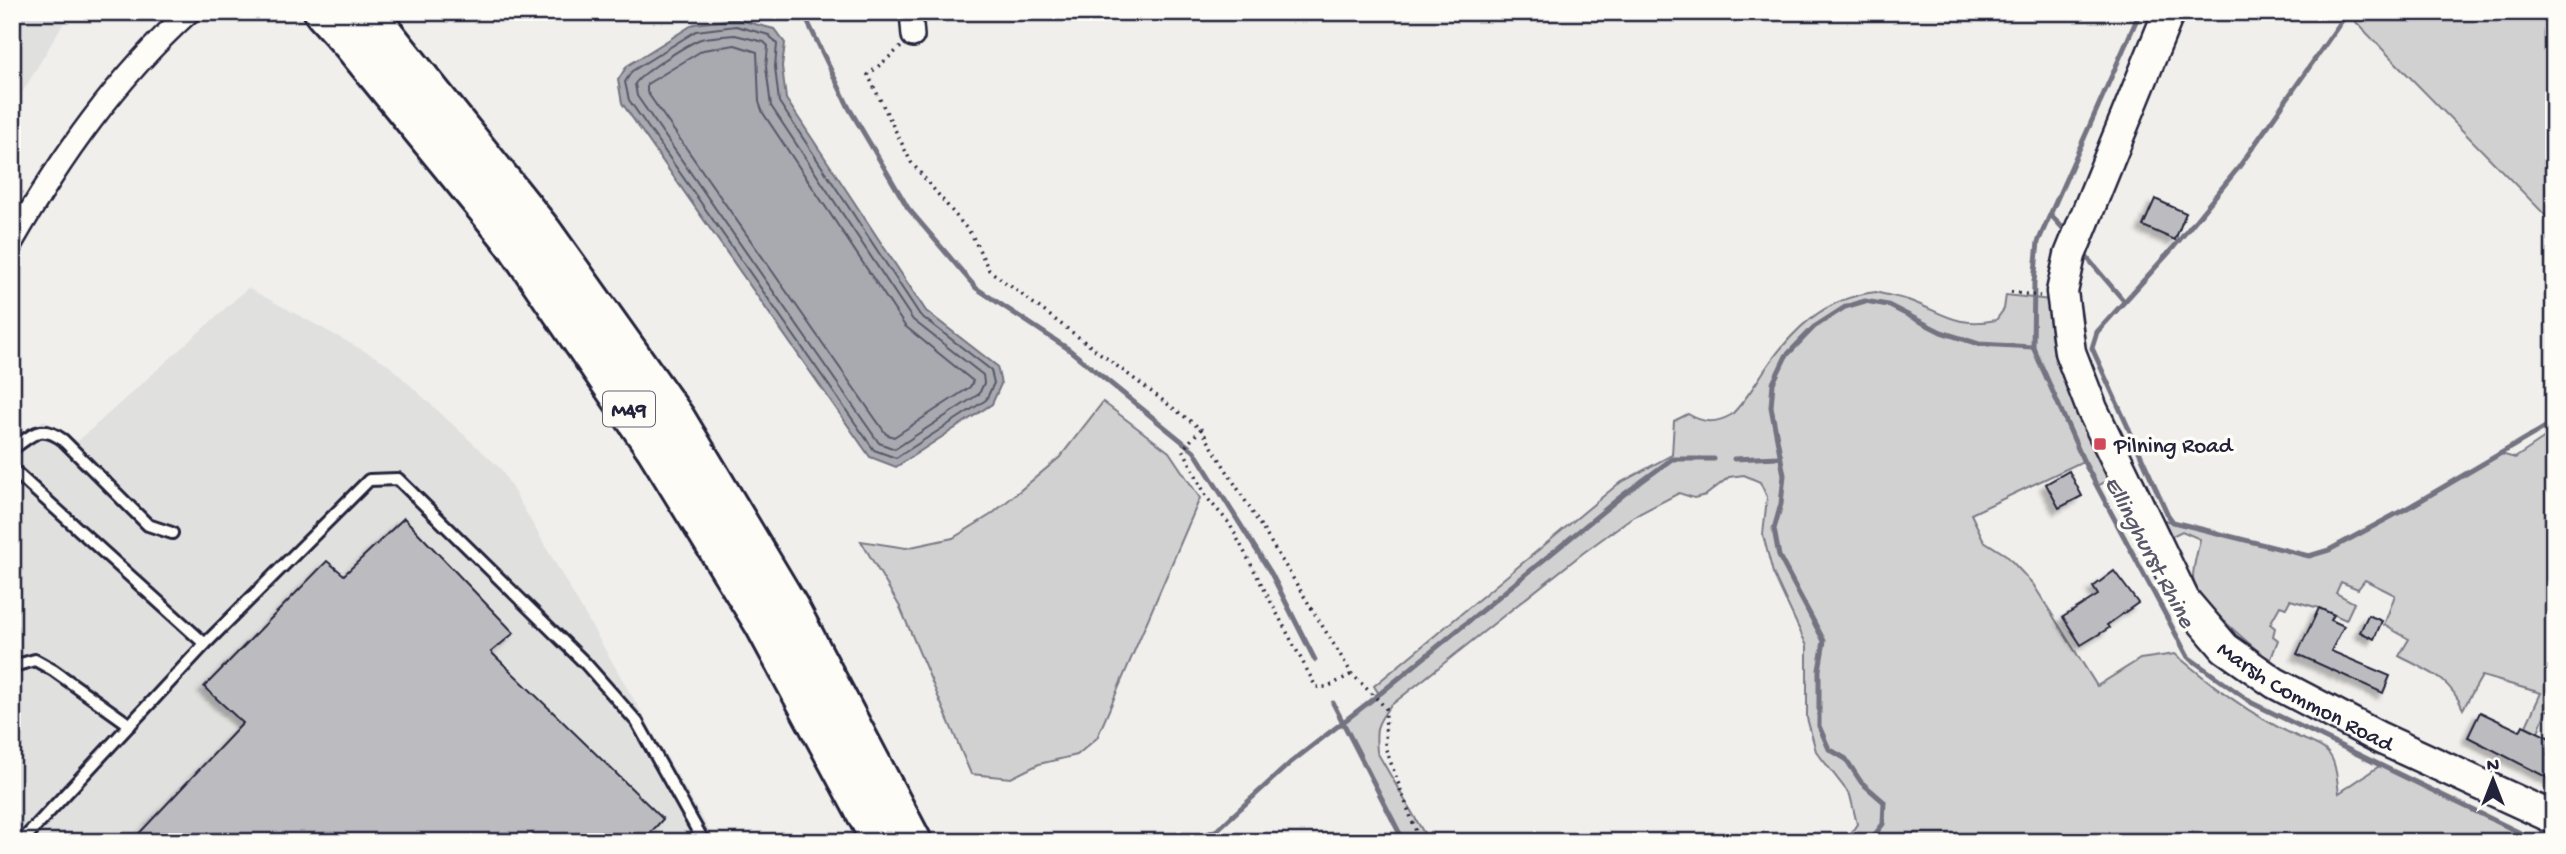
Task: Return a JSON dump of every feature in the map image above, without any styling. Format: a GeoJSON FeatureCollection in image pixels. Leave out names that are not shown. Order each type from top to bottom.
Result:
{"type":"FeatureCollection","features":[{"type":"Feature","properties":{"kind":"highway","name":"M49"},"geometry":{"type":"LineString","coordinates":[[324,12],[514,241],[656,448],[764,623],[882,842]]}},
{"type":"Feature","properties":{"kind":"highway","name":"M49"},"geometry":{"type":"LineString","coordinates":[[366,12],[542,232],[676,420],[790,610],[912,842]]}},
{"type":"Feature","properties":{"kind":"main road","name":"Marsh Common Road"},"geometry":{"type":"LineString","coordinates":[[2169,12],[2076,242],[2062,292],[2070,352],[2091,409],[2184,600],[2225,648],[2276,683],[2380,738],[2554,818]]}},
{"type":"Feature","properties":{"kind":"street"},"geometry":{"type":"LineString","coordinates":[[911,12],[913,36]]}},
{"type":"Feature","properties":{"kind":"street"},"geometry":{"type":"LineString","coordinates":[[12,243],[62,159],[106,99],[181,19]]}},
{"type":"Feature","properties":{"kind":"lane"},"geometry":{"type":"LineString","coordinates":[[12,449],[38,431],[51,432],[63,440],[148,526],[172,533]]}},
{"type":"Feature","properties":{"kind":"lane"},"geometry":{"type":"LineString","coordinates":[[12,469],[205,644]]}},
{"type":"Feature","properties":{"kind":"lane"},"geometry":{"type":"LineString","coordinates":[[21,842],[205,644],[369,480],[398,478],[586,664],[638,722],[704,842]]}},
{"type":"Feature","properties":{"kind":"lane"},"geometry":{"type":"LineString","coordinates":[[12,670],[34,660],[53,670],[130,725]]}},
{"type":"Feature","properties":{"kind":"path"},"geometry":{"type":"LineString","coordinates":[[913,36],[868,75],[911,162],[972,235],[989,270],[1201,429],[1352,674],[1386,708],[1385,747],[1420,842]]}},
{"type":"Feature","properties":{"kind":"path"},"geometry":{"type":"LineString","coordinates":[[2011,292],[2045,296]]}},
{"type":"Feature","properties":{"kind":"path"},"geometry":{"type":"LineString","coordinates":[[1201,429],[1183,449],[1207,498],[1229,523],[1316,687],[1327,687],[1352,674]]}},
{"type":"Feature","properties":{"kind":"shaded area"},"geometry":{"type":"Polygon","coordinates":[[[12,12],[70,12],[12,110],[12,12]]]}},
{"type":"Feature","properties":{"kind":"shaded area"},"geometry":{"type":"Polygon","coordinates":[[[2554,12],[2554,224],[2347,13],[2554,12]]]}},
{"type":"Feature","properties":{"kind":"shaded area"},"geometry":{"type":"Polygon","coordinates":[[[248,288],[385,362],[501,469],[716,842],[12,842],[12,440],[44,420],[78,441],[248,288]]]}},
{"type":"Feature","properties":{"kind":"shaded area"},"geometry":{"type":"Polygon","coordinates":[[[1876,292],[1908,300],[1950,318],[1970,322],[1996,320],[2004,309],[2006,295],[2050,300],[2114,478],[2097,486],[2083,461],[1971,514],[1984,541],[2006,555],[2033,584],[2097,686],[2140,659],[2175,654],[2247,709],[2324,749],[2334,765],[2339,793],[2381,765],[2539,842],[1845,842],[1857,824],[1850,795],[1816,751],[1807,718],[1807,646],[1773,573],[1763,535],[1767,497],[1760,482],[1744,475],[1729,477],[1706,495],[1694,498],[1679,493],[1631,518],[1390,706],[1378,727],[1377,752],[1429,842],[1404,842],[1342,723],[1379,694],[1374,686],[1618,484],[1672,455],[1674,421],[1688,414],[1709,421],[1731,415],[1745,400],[1786,342],[1811,318],[1840,301],[1876,292]]]}},
{"type":"Feature","properties":{"kind":"shaded area"},"geometry":{"type":"Polygon","coordinates":[[[1103,402],[1169,452],[1200,498],[1097,738],[1077,755],[1039,764],[1011,778],[971,774],[900,607],[861,541],[906,548],[953,538],[992,514],[1060,457],[1103,402]]]}},
{"type":"Feature","properties":{"kind":"shaded area"},"geometry":{"type":"Polygon","coordinates":[[[2554,432],[2554,711],[2546,710],[2538,732],[2526,726],[2541,693],[2482,676],[2463,709],[2445,682],[2399,656],[2409,639],[2384,625],[2395,595],[2365,580],[2358,589],[2341,582],[2336,593],[2354,603],[2346,620],[2319,608],[2290,600],[2286,608],[2280,606],[2270,624],[2275,628],[2273,636],[2278,640],[2270,661],[2225,622],[2202,597],[2193,577],[2200,539],[2182,531],[2170,537],[2164,520],[2309,556],[2329,550],[2501,454],[2515,458],[2554,432]]]}},
{"type":"Feature","properties":{"kind":"water"},"geometry":{"type":"Polygon","coordinates":[[[736,19],[774,29],[785,43],[782,66],[786,99],[926,311],[997,366],[1001,384],[992,404],[896,467],[870,457],[622,103],[618,80],[627,66],[694,24],[736,19]]]}},
{"type":"Feature","properties":{"kind":"building"},"geometry":{"type":"Polygon","coordinates":[[[2155,199],[2186,213],[2175,240],[2143,226],[2155,199]]]}},
{"type":"Feature","properties":{"kind":"building"},"geometry":{"type":"Polygon","coordinates":[[[2069,471],[2082,496],[2059,508],[2046,484],[2069,471]]]}},
{"type":"Feature","properties":{"kind":"building"},"geometry":{"type":"Polygon","coordinates":[[[404,518],[514,633],[491,652],[663,819],[642,842],[131,842],[243,723],[204,687],[327,561],[344,575],[404,518]]]}},
{"type":"Feature","properties":{"kind":"building"},"geometry":{"type":"Polygon","coordinates":[[[2114,571],[2138,603],[2107,625],[2109,628],[2081,645],[2063,617],[2098,595],[2093,587],[2114,571]]]}},
{"type":"Feature","properties":{"kind":"building"},"geometry":{"type":"Polygon","coordinates":[[[2319,608],[2334,615],[2331,620],[2344,626],[2331,651],[2390,676],[2383,693],[2297,654],[2319,608]]]}},
{"type":"Feature","properties":{"kind":"building"},"geometry":{"type":"Polygon","coordinates":[[[2368,615],[2382,621],[2374,639],[2360,632],[2368,615]]]}},
{"type":"Feature","properties":{"kind":"building"},"geometry":{"type":"Polygon","coordinates":[[[2480,712],[2520,731],[2523,725],[2554,740],[2548,754],[2554,756],[2554,781],[2468,737],[2480,712]]]}},
{"type":"Feature","properties":{"kind":"waterway"},"geometry":{"type":"LineString","coordinates":[[803,12],[849,108],[908,208],[976,288],[1067,348],[1194,451],[1271,573],[1315,660]]}},
{"type":"Feature","properties":{"kind":"waterway","name":"Ellinghurst Rhine"},"geometry":{"type":"LineString","coordinates":[[2140,12],[2038,242],[2033,347],[2083,460],[2188,657],[2252,703],[2539,842]]}},
{"type":"Feature","properties":{"kind":"waterway"},"geometry":{"type":"LineString","coordinates":[[2348,12],[2239,167],[2173,248],[2097,332],[2092,348],[2168,515],[2173,522],[2309,556],[2329,550],[2411,506],[2554,422]]}},
{"type":"Feature","properties":{"kind":"waterway"},"geometry":{"type":"LineString","coordinates":[[2051,215],[2068,234]]}},
{"type":"Feature","properties":{"kind":"waterway"},"geometry":{"type":"LineString","coordinates":[[2083,253],[2124,301]]}},
{"type":"Feature","properties":{"kind":"waterway"},"geometry":{"type":"LineString","coordinates":[[1869,842],[1883,824],[1884,802],[1861,782],[1846,759],[1829,749],[1819,726],[1819,670],[1824,641],[1779,556],[1774,529],[1781,504],[1784,475],[1771,407],[1773,383],[1786,356],[1814,327],[1845,307],[1865,301],[1888,305],[1941,332],[1979,344],[2033,347]]}},
{"type":"Feature","properties":{"kind":"waterway"},"geometry":{"type":"LineString","coordinates":[[1734,459],[1779,457]]}},
{"type":"Feature","properties":{"kind":"waterway"},"geometry":{"type":"LineString","coordinates":[[1187,842],[1217,830],[1290,763],[1382,692],[1623,495],[1672,459],[1714,459]]}},
{"type":"Feature","properties":{"kind":"waterway"},"geometry":{"type":"LineString","coordinates":[[1333,703],[1404,842]]}},
{"type":"Feature","properties":{"kind":"place","name":"Pilning Road"},"geometry":{"type":"Point","coordinates":[2100,444]}}]}
